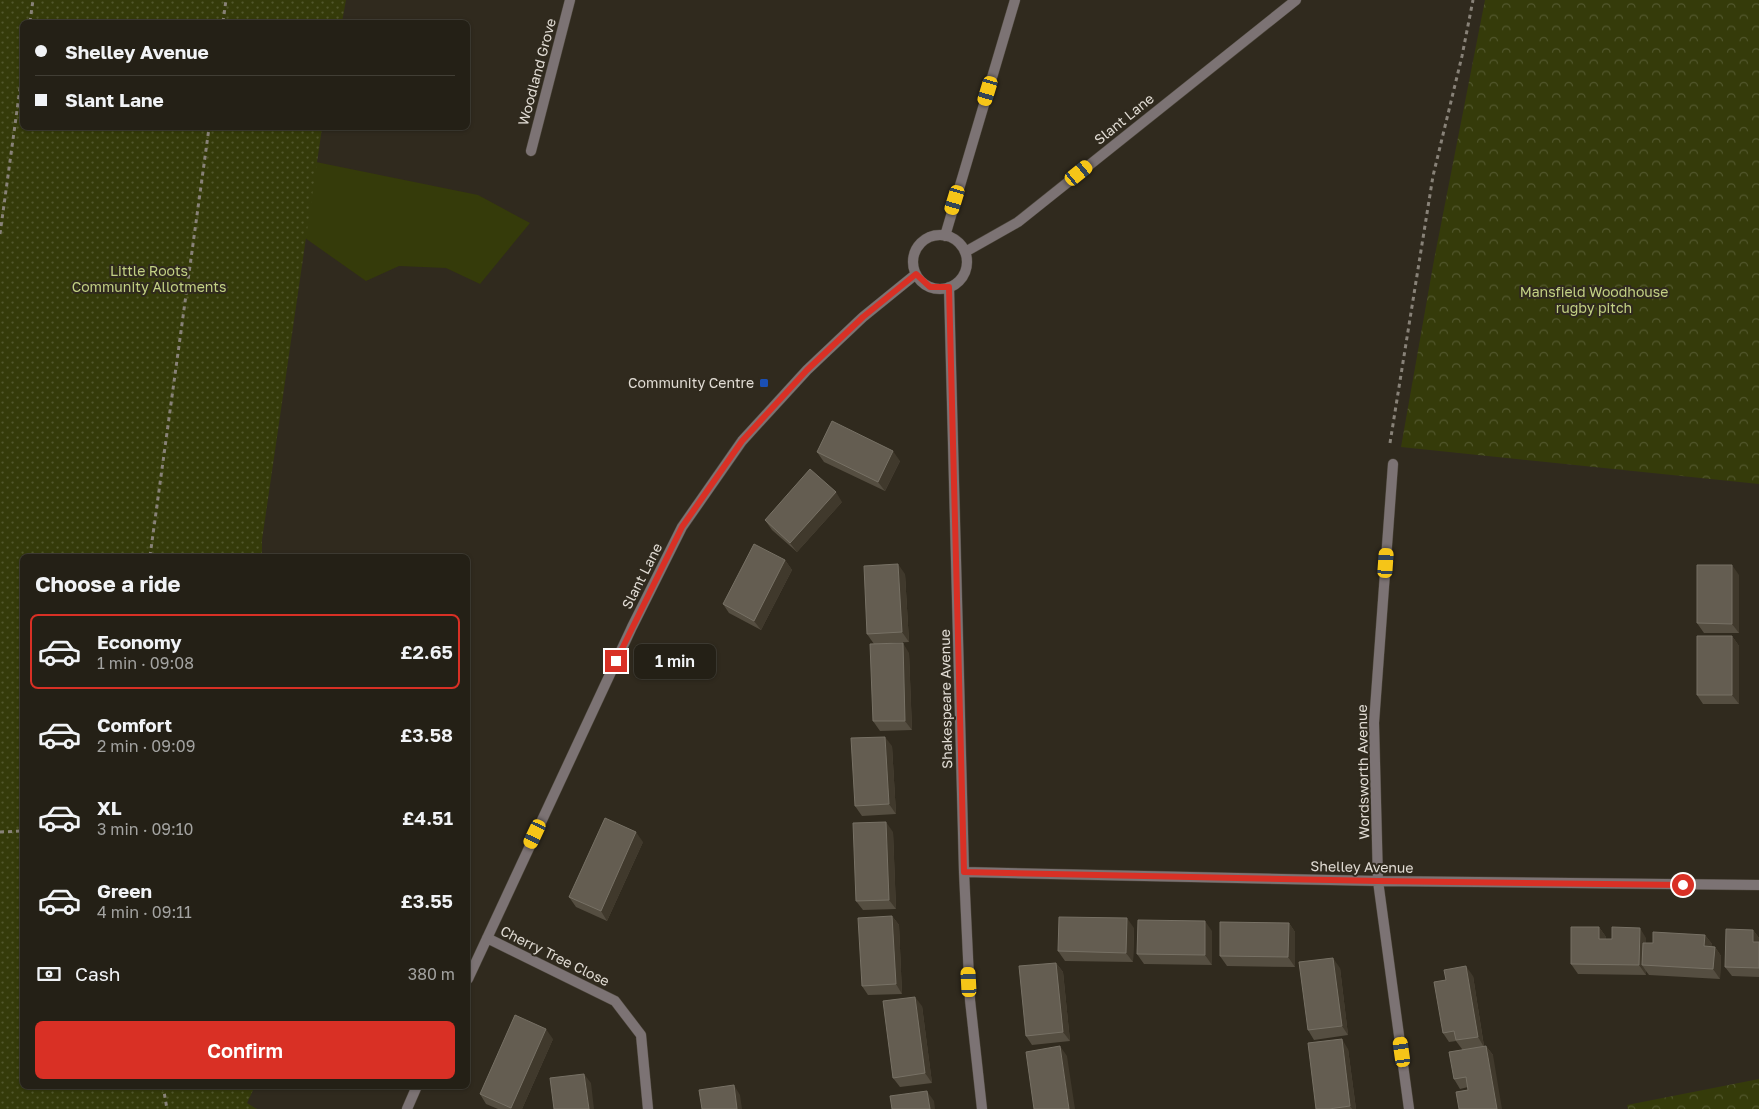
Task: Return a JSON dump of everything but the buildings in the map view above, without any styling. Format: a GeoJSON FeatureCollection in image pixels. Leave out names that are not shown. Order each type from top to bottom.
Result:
{"type":"FeatureCollection","features":[{"type":"Feature","properties":{"kind":"street","name":"Woodland Grove"},"geometry":{"type":"LineString","coordinates":[[531,151],[570,0]]}},
{"type":"Feature","properties":{"kind":"street"},"geometry":{"type":"LineString","coordinates":[[945,236],[1015,0]]}},
{"type":"Feature","properties":{"kind":"street","name":"Slant Lane"},"geometry":{"type":"LineString","coordinates":[[965,252],[1018,222],[1296,0]]}},
{"type":"Feature","properties":{"kind":"street"},"geometry":{"type":"LineString","coordinates":[[945,236],[960,244],[965,252],[965,270],[958,282],[949,287],[930,287],[916,274],[914,257],[917,248],[931,237],[945,236]]}},
{"type":"Feature","properties":{"kind":"street","name":"Slant Lane"},"geometry":{"type":"LineString","coordinates":[[470,975],[632,627],[682,527],[742,441],[807,370],[863,317],[916,274]]}},
{"type":"Feature","properties":{"kind":"street","name":"Shakespeare Avenue"},"geometry":{"type":"LineString","coordinates":[[949,287],[964,872],[970,1000],[982,1109]]}},
{"type":"Feature","properties":{"kind":"street","name":"Wordsworth Avenue"},"geometry":{"type":"LineString","coordinates":[[1394,464],[1374,723],[1378,881],[1410,1109]]}},
{"type":"Feature","properties":{"kind":"street","name":"Shelley Avenue"},"geometry":{"type":"LineString","coordinates":[[964,872],[1378,881],[1759,885]]}},
{"type":"Feature","properties":{"kind":"street","name":"Cherry Tree Close"},"geometry":{"type":"LineString","coordinates":[[487,938],[615,1001],[641,1035],[648,1109]]}},
{"type":"Feature","properties":{"kind":"street"},"geometry":{"type":"LineString","coordinates":[[407,1109],[416,1089]]}},
{"type":"Feature","properties":{"kind":"path"},"geometry":{"type":"LineString","coordinates":[[30,20],[33,0]]}},
{"type":"Feature","properties":{"kind":"path"},"geometry":{"type":"LineString","coordinates":[[223,20],[226,0]]}},
{"type":"Feature","properties":{"kind":"path"},"geometry":{"type":"LineString","coordinates":[[1394,464],[1389,439],[1433,176],[1462,56],[1473,0]]}},
{"type":"Feature","properties":{"kind":"path"},"geometry":{"type":"LineString","coordinates":[[0,234],[20,89]]}},
{"type":"Feature","properties":{"kind":"path"},"geometry":{"type":"LineString","coordinates":[[150,554],[209,130]]}},
{"type":"Feature","properties":{"kind":"path"},"geometry":{"type":"LineString","coordinates":[[0,832],[20,831]]}},
{"type":"Feature","properties":{"kind":"path"},"geometry":{"type":"LineString","coordinates":[[164,1089],[167,1109]]}},
{"type":"Feature","properties":{"kind":"green space","name":"Little Roots Community Allotments"},"geometry":{"type":"Polygon","coordinates":[[[0,0],[346,0],[342,20],[20,20],[20,130],[322,130],[262,540],[262,554],[20,554],[20,1089],[254,1089],[247,1103],[257,1109],[0,1109],[0,0]]]}},
{"type":"Feature","properties":{"kind":"green space","name":"Mansfield Woodhouse rugby pitch"},"geometry":{"type":"Polygon","coordinates":[[[1485,0],[1759,0],[1759,484],[1401,447],[1434,260],[1485,0]]]}},
{"type":"Feature","properties":{"kind":"green space"},"geometry":{"type":"Polygon","coordinates":[[[316,162],[478,195],[530,223],[480,284],[446,268],[399,266],[366,281],[305,238],[316,162]]]}},
{"type":"Feature","properties":{"kind":"green space"},"geometry":{"type":"Polygon","coordinates":[[[1759,1079],[1759,1109],[1628,1109],[1627,1105],[1759,1079]]]}},
{"type":"Feature","properties":{"kind":"place","name":"Community Centre"},"geometry":{"type":"Point","coordinates":[764,383]}},
{"type":"Feature","properties":{"kind":"route"},"geometry":{"type":"LineString","coordinates":[[616,661],[682,527],[742,441],[807,370],[863,317],[916,274],[922,282],[930,287],[941,289],[949,287],[964,872],[1378,881],[1683,885]]}}]}
